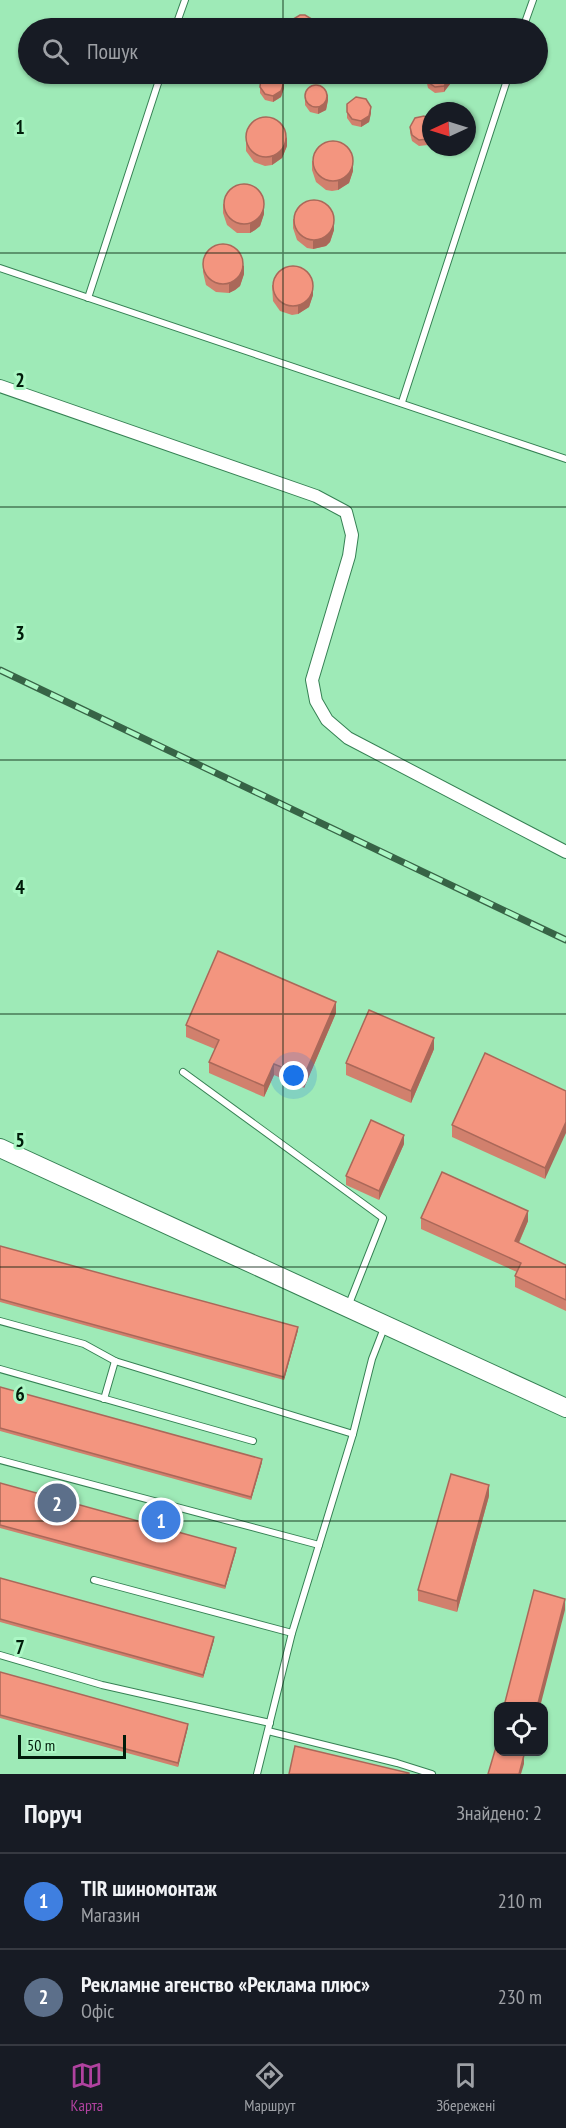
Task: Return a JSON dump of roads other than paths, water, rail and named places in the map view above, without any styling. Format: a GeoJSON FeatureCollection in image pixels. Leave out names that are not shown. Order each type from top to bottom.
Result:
{"type":"FeatureCollection","features":[{"type":"Feature","properties":{"kind":"main road"},"geometry":{"type":"LineString","coordinates":[[0,1148],[566,1408]]}},
{"type":"Feature","properties":{"kind":"street"},"geometry":{"type":"LineString","coordinates":[[0,386],[316,496],[346,512],[352,535],[349,556],[312,680],[316,701],[327,720],[348,738],[566,852]]}},
{"type":"Feature","properties":{"kind":"lane"},"geometry":{"type":"LineString","coordinates":[[179,18],[185,0]]}},
{"type":"Feature","properties":{"kind":"lane"},"geometry":{"type":"LineString","coordinates":[[527,18],[533,0]]}},
{"type":"Feature","properties":{"kind":"lane"},"geometry":{"type":"LineString","coordinates":[[88,298],[158,84]]}},
{"type":"Feature","properties":{"kind":"lane"},"geometry":{"type":"LineString","coordinates":[[402,402],[506,84]]}},
{"type":"Feature","properties":{"kind":"lane"},"geometry":{"type":"LineString","coordinates":[[0,268],[566,459]]}},
{"type":"Feature","properties":{"kind":"lane"},"geometry":{"type":"LineString","coordinates":[[183,1072],[383,1218],[347,1308]]}},
{"type":"Feature","properties":{"kind":"lane"},"geometry":{"type":"LineString","coordinates":[[0,1321],[84,1344],[115,1361],[353,1434]]}},
{"type":"Feature","properties":{"kind":"lane"},"geometry":{"type":"LineString","coordinates":[[257,1774],[292,1633],[353,1434],[372,1359],[385,1325]]}},
{"type":"Feature","properties":{"kind":"lane"},"geometry":{"type":"LineString","coordinates":[[104,1399],[115,1361]]}},
{"type":"Feature","properties":{"kind":"lane"},"geometry":{"type":"LineString","coordinates":[[0,1369],[253,1441]]}},
{"type":"Feature","properties":{"kind":"lane"},"geometry":{"type":"LineString","coordinates":[[0,1460],[319,1545]]}},
{"type":"Feature","properties":{"kind":"lane"},"geometry":{"type":"LineString","coordinates":[[94,1580],[292,1633]]}},
{"type":"Feature","properties":{"kind":"lane"},"geometry":{"type":"LineString","coordinates":[[0,1655],[102,1685],[270,1723]]}},
{"type":"Feature","properties":{"kind":"lane"},"geometry":{"type":"LineString","coordinates":[[268,1731],[432,1774]]}},
{"type":"Feature","properties":{"kind":"railway"},"geometry":{"type":"LineString","coordinates":[[0,670],[566,940]]}},
{"type":"Feature","properties":{"kind":"place","name":"Рекламне агенство «Реклама плюс»"},"geometry":{"type":"Point","coordinates":[57,1503]}},
{"type":"Feature","properties":{"kind":"place","name":"TIR шиномонтаж"},"geometry":{"type":"Point","coordinates":[161,1520]}}]}
